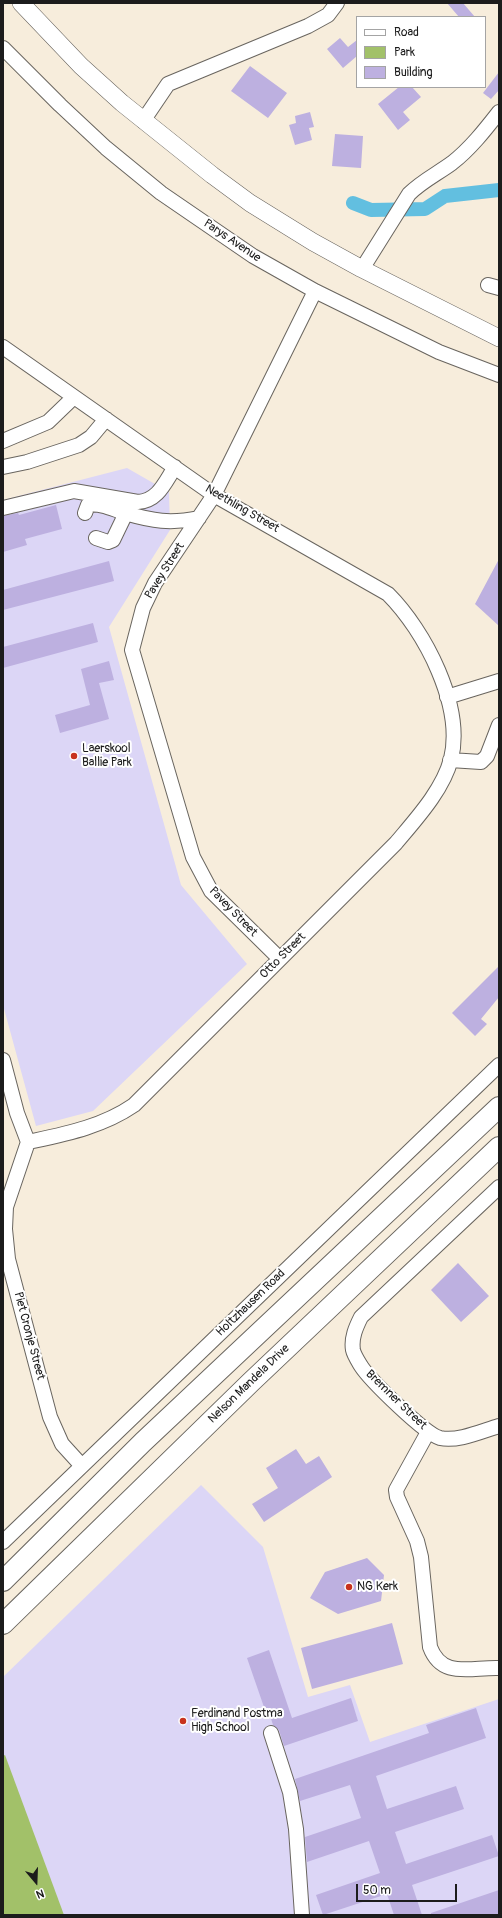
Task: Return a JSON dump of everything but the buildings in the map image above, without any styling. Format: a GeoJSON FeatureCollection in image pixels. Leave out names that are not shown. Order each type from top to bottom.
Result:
{"type":"FeatureCollection","features":[{"type":"Feature","properties":{"kind":"highway"},"geometry":{"type":"LineString","coordinates":[[3,1581],[143,1442],[499,1107]]}},
{"type":"Feature","properties":{"kind":"highway","name":"Nelson Mandela Drive"},"geometry":{"type":"LineString","coordinates":[[3,1624],[251,1382],[499,1147]]}},
{"type":"Feature","properties":{"kind":"main road"},"geometry":{"type":"LineString","coordinates":[[20,3],[81,66],[144,121],[212,176],[250,203],[362,269],[499,338]]}},
{"type":"Feature","properties":{"kind":"street"},"geometry":{"type":"LineString","coordinates":[[144,121],[168,84],[308,26],[328,15],[337,3]]}},
{"type":"Feature","properties":{"kind":"street","name":"Parys Avenue"},"geometry":{"type":"LineString","coordinates":[[3,48],[106,148],[161,193],[253,256],[315,291],[439,352],[499,375]]}},
{"type":"Feature","properties":{"kind":"street"},"geometry":{"type":"LineString","coordinates":[[362,269],[409,194],[419,184],[452,163],[466,151],[499,112]]}},
{"type":"Feature","properties":{"kind":"street","name":"Pavey Street"},"geometry":{"type":"LineString","coordinates":[[280,959],[211,891],[200,873],[193,856],[132,650],[143,608],[152,589],[214,495],[315,291]]}},
{"type":"Feature","properties":{"kind":"street","name":"Neethling Street"},"geometry":{"type":"LineString","coordinates":[[3,347],[214,495],[388,594],[406,615],[419,635],[432,658],[447,697]]}},
{"type":"Feature","properties":{"kind":"street"},"geometry":{"type":"LineString","coordinates":[[3,441],[48,422],[74,397]]}},
{"type":"Feature","properties":{"kind":"street"},"geometry":{"type":"LineString","coordinates":[[3,467],[27,462],[79,445],[91,437],[106,419]]}},
{"type":"Feature","properties":{"kind":"street"},"geometry":{"type":"LineString","coordinates":[[3,508],[74,491],[145,502],[156,496],[175,467]]}},
{"type":"Feature","properties":{"kind":"street"},"geometry":{"type":"LineString","coordinates":[[85,513],[88,505],[100,504],[126,513],[170,522],[199,518]]}},
{"type":"Feature","properties":{"kind":"street"},"geometry":{"type":"LineString","coordinates":[[96,538],[108,542],[113,540],[126,513]]}},
{"type":"Feature","properties":{"kind":"street"},"geometry":{"type":"LineString","coordinates":[[447,697],[499,681]]}},
{"type":"Feature","properties":{"kind":"street","name":"Otto Street"},"geometry":{"type":"LineString","coordinates":[[28,1142],[95,1126],[118,1116],[134,1105],[396,843],[424,810],[446,772],[450,760],[452,736],[451,717],[447,697]]}},
{"type":"Feature","properties":{"kind":"street"},"geometry":{"type":"LineString","coordinates":[[450,760],[481,762],[487,756],[499,725]]}},
{"type":"Feature","properties":{"kind":"street"},"geometry":{"type":"LineString","coordinates":[[3,1060],[17,1113],[28,1142]]}},
{"type":"Feature","properties":{"kind":"street","name":"Holtzhausen Road"},"geometry":{"type":"LineString","coordinates":[[3,1542],[499,1065]]}},
{"type":"Feature","properties":{"kind":"street","name":"Piet Cronje Street"},"geometry":{"type":"LineString","coordinates":[[28,1142],[6,1207],[5,1229],[8,1259],[50,1417],[62,1444],[82,1466]]}},
{"type":"Feature","properties":{"kind":"street","name":"Bremner Street"},"geometry":{"type":"LineString","coordinates":[[499,1186],[361,1318],[356,1327],[353,1350],[362,1367],[410,1416],[428,1432],[439,1438],[451,1439],[499,1426]]}},
{"type":"Feature","properties":{"kind":"street"},"geometry":{"type":"LineString","coordinates":[[428,1432],[396,1490],[397,1497],[417,1541],[421,1557],[430,1646],[434,1657],[441,1664],[451,1669],[499,1668]]}},
{"type":"Feature","properties":{"kind":"street"},"geometry":{"type":"LineString","coordinates":[[271,1733],[290,1792],[296,1829],[302,1915]]}},
{"type":"Feature","properties":{"kind":"shaded area","name":"Laerskool Ballie Park"},"geometry":{"type":"Polygon","coordinates":[[[127,468],[169,492],[170,530],[109,627],[181,885],[247,964],[93,1111],[36,1126],[3,1005],[3,500],[127,468]]]}},
{"type":"Feature","properties":{"kind":"shaded area","name":"Ferdinand Postma High School"},"geometry":{"type":"Polygon","coordinates":[[[201,1485],[263,1547],[308,1697],[350,1685],[370,1742],[499,1699],[499,1915],[3,1915],[3,1677],[201,1485]]]}},
{"type":"Feature","properties":{"kind":"green space"},"geometry":{"type":"Polygon","coordinates":[[[5,1755],[64,1915],[3,1915],[3,1756],[5,1755]]]}},
{"type":"Feature","properties":{"kind":"waterway"},"geometry":{"type":"LineString","coordinates":[[353,203],[371,210],[425,209],[445,196],[499,190]]}},
{"type":"Feature","properties":{"kind":"place","name":"Laerskool Ballie Park"},"geometry":{"type":"Point","coordinates":[74,756]}},
{"type":"Feature","properties":{"kind":"place","name":"NG Kerk"},"geometry":{"type":"Point","coordinates":[349,1587]}},
{"type":"Feature","properties":{"kind":"place","name":"Ferdinand Postma High School"},"geometry":{"type":"Point","coordinates":[183,1721]}}]}
